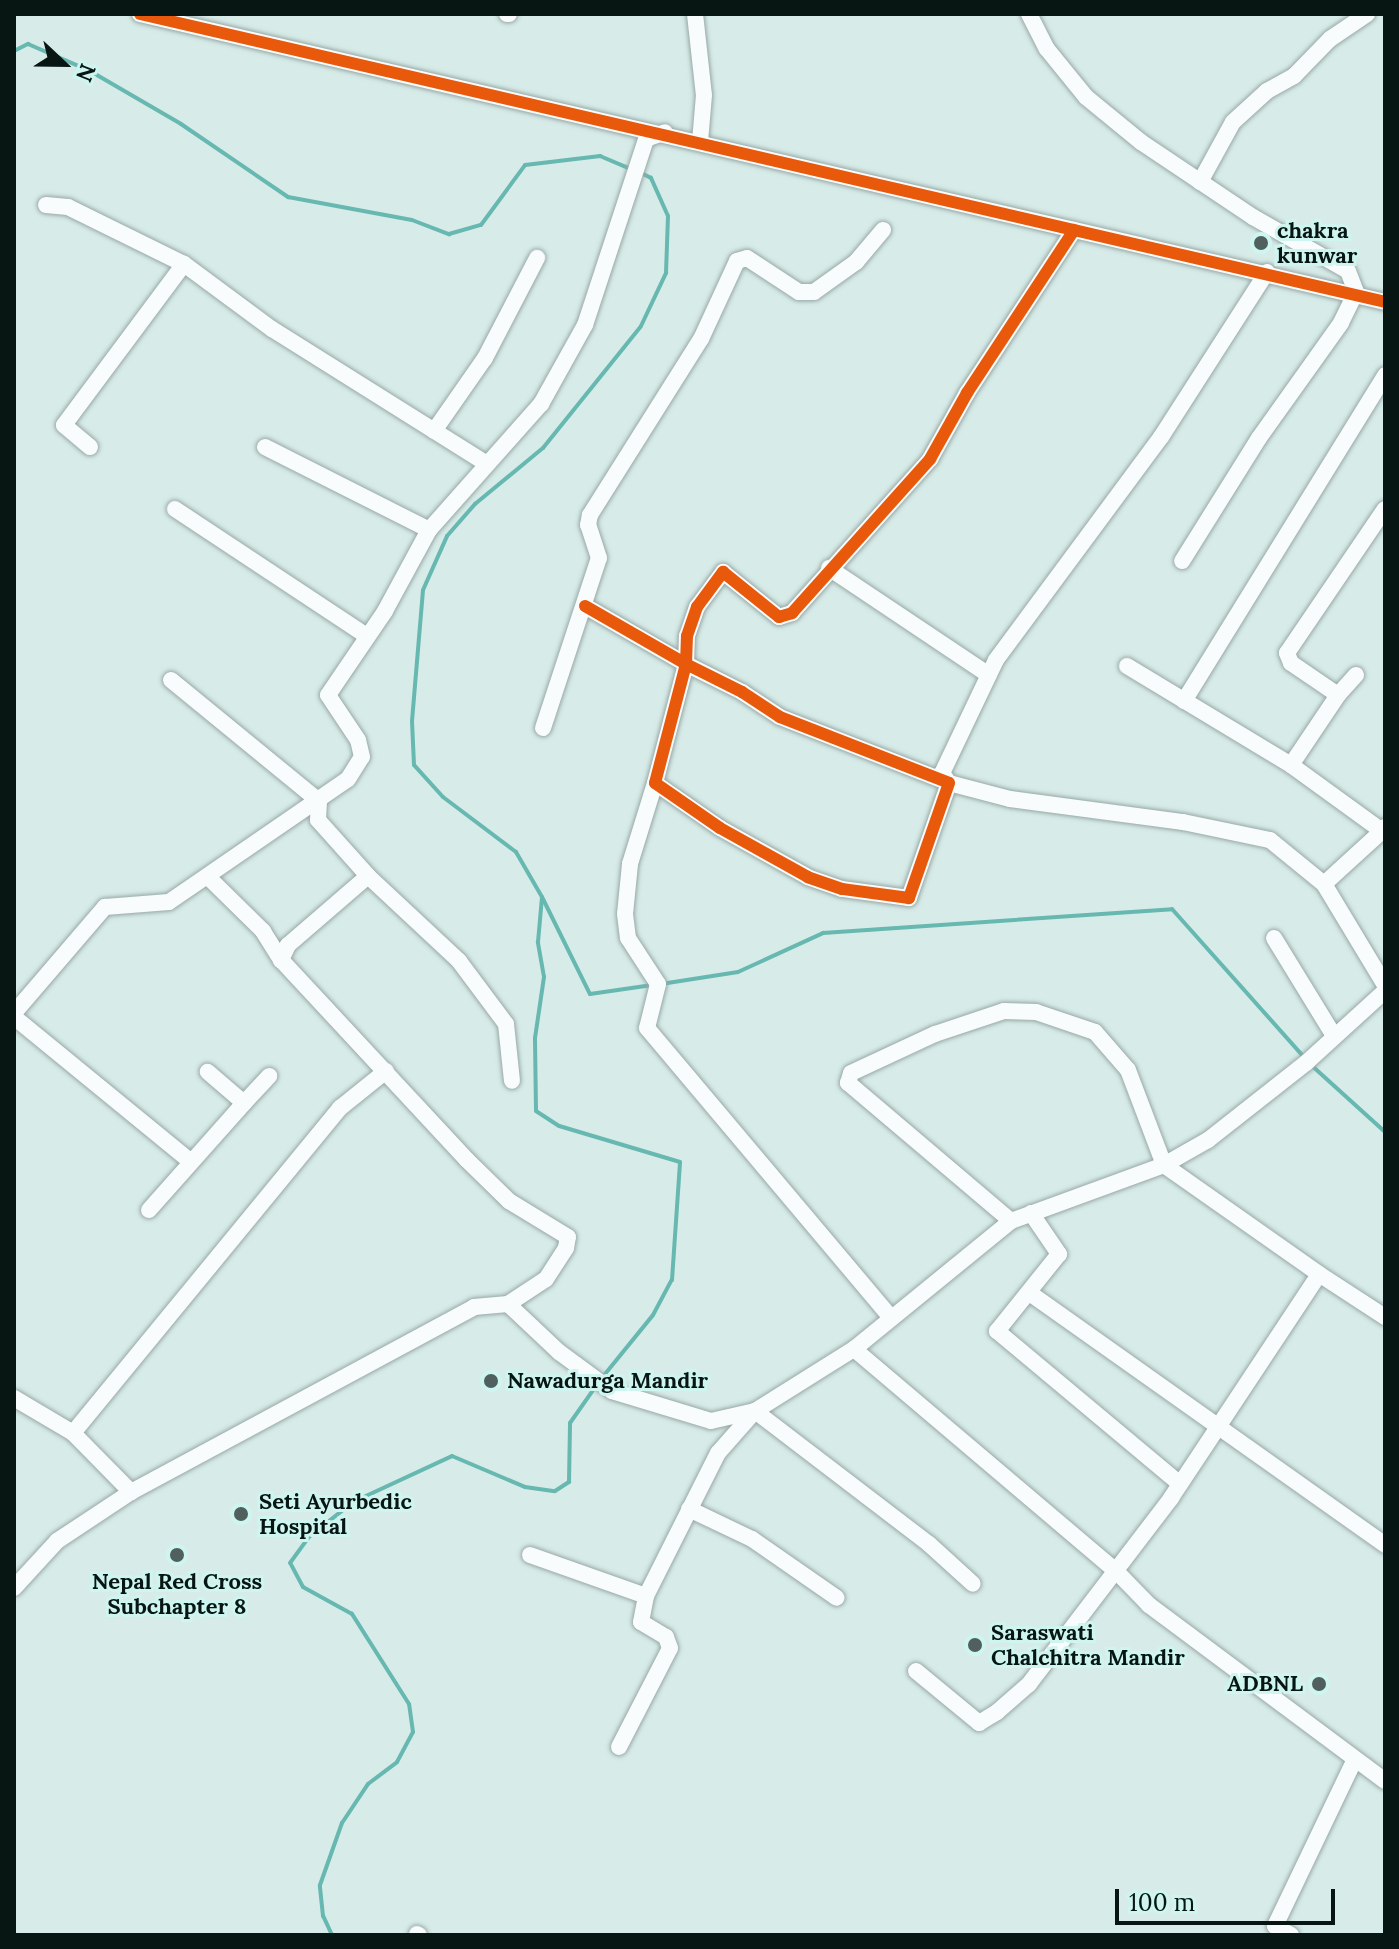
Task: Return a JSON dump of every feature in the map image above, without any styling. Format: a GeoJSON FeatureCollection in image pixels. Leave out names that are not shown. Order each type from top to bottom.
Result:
{"type":"FeatureCollection","features":[{"type":"Feature","properties":{"kind":"street"},"geometry":{"type":"LineString","coordinates":[[140,14],[665,132],[1074,230],[1356,292],[1385,302]]}},
{"type":"Feature","properties":{"kind":"street"},"geometry":{"type":"LineString","coordinates":[[695,14],[704,95],[700,142]]}},
{"type":"Feature","properties":{"kind":"street"},"geometry":{"type":"LineString","coordinates":[[1029,14],[1047,49],[1086,97],[1200,182],[1348,271],[1356,292],[1341,323],[1259,438],[1182,561]]}},
{"type":"Feature","properties":{"kind":"street"},"geometry":{"type":"LineString","coordinates":[[1200,182],[1233,122],[1267,91],[1294,76],[1330,39],[1367,14]]}},
{"type":"Feature","properties":{"kind":"street"},"geometry":{"type":"LineString","coordinates":[[190,1161],[14,1015],[19,992],[105,907],[169,902],[209,878],[348,779],[362,757],[358,740],[328,695],[367,636],[429,530],[541,404],[578,338],[646,139],[665,132]]}},
{"type":"Feature","properties":{"kind":"street"},"geometry":{"type":"LineString","coordinates":[[46,205],[68,207],[184,264],[272,329],[486,463]]}},
{"type":"Feature","properties":{"kind":"street"},"geometry":{"type":"LineString","coordinates":[[543,728],[599,558],[588,525],[590,515],[701,339],[737,261],[747,258],[799,292],[814,292],[856,262],[883,230]]}},
{"type":"Feature","properties":{"kind":"street"},"geometry":{"type":"LineString","coordinates":[[890,1317],[647,1028],[658,984],[628,938],[625,914],[630,864],[655,783],[686,664],[697,607],[718,574],[729,575],[784,618],[930,459],[967,393],[1074,230]]}},
{"type":"Feature","properties":{"kind":"street"},"geometry":{"type":"LineString","coordinates":[[434,431],[485,358],[537,258]]}},
{"type":"Feature","properties":{"kind":"street"},"geometry":{"type":"LineString","coordinates":[[90,447],[64,425],[184,264]]}},
{"type":"Feature","properties":{"kind":"street"},"geometry":{"type":"LineString","coordinates":[[949,783],[942,773],[989,675],[1032,607],[1161,437],[1267,272]]}},
{"type":"Feature","properties":{"kind":"street"},"geometry":{"type":"LineString","coordinates":[[1184,701],[1385,375]]}},
{"type":"Feature","properties":{"kind":"street"},"geometry":{"type":"LineString","coordinates":[[265,447],[429,530]]}},
{"type":"Feature","properties":{"kind":"street"},"geometry":{"type":"LineString","coordinates":[[175,509],[367,636]]}},
{"type":"Feature","properties":{"kind":"street"},"geometry":{"type":"LineString","coordinates":[[1338,695],[1291,663],[1287,653],[1385,509]]}},
{"type":"Feature","properties":{"kind":"street"},"geometry":{"type":"LineString","coordinates":[[829,568],[989,675]]}},
{"type":"Feature","properties":{"kind":"street"},"geometry":{"type":"LineString","coordinates":[[585,606],[780,717],[949,783],[1010,799],[1256,836],[1300,860],[1324,884],[1385,985]]}},
{"type":"Feature","properties":{"kind":"street"},"geometry":{"type":"LineString","coordinates":[[1127,666],[1291,765],[1384,829],[1324,884]]}},
{"type":"Feature","properties":{"kind":"street"},"geometry":{"type":"LineString","coordinates":[[1291,765],[1338,695],[1356,675]]}},
{"type":"Feature","properties":{"kind":"street"},"geometry":{"type":"LineString","coordinates":[[171,680],[319,801]]}},
{"type":"Feature","properties":{"kind":"street"},"geometry":{"type":"LineString","coordinates":[[655,783],[720,828],[808,877],[901,901],[912,894],[949,783]]}},
{"type":"Feature","properties":{"kind":"street"},"geometry":{"type":"LineString","coordinates":[[319,801],[318,820],[368,876],[459,961],[506,1024],[512,1081]]}},
{"type":"Feature","properties":{"kind":"street"},"geometry":{"type":"LineString","coordinates":[[281,960],[288,945],[368,876]]}},
{"type":"Feature","properties":{"kind":"street"},"geometry":{"type":"LineString","coordinates":[[14,1588],[57,1541],[131,1492],[474,1307],[508,1304],[546,1279],[568,1237],[509,1201],[281,960],[263,931],[209,878]]}},
{"type":"Feature","properties":{"kind":"street"},"geometry":{"type":"LineString","coordinates":[[1274,938],[1334,1036]]}},
{"type":"Feature","properties":{"kind":"street"},"geometry":{"type":"LineString","coordinates":[[619,1747],[670,1648],[666,1637],[641,1622],[646,1596],[718,1453],[755,1411],[854,1349],[1011,1221],[1164,1165],[1258,1103],[1385,991]]}},
{"type":"Feature","properties":{"kind":"street"},"geometry":{"type":"LineString","coordinates":[[1011,1221],[848,1083],[851,1073],[963,1025],[1004,1011],[1036,1012],[1095,1032],[1128,1070],[1164,1165],[1385,1317]]}},
{"type":"Feature","properties":{"kind":"street"},"geometry":{"type":"LineString","coordinates":[[73,1433],[340,1108],[386,1071]]}},
{"type":"Feature","properties":{"kind":"street"},"geometry":{"type":"LineString","coordinates":[[208,1072],[244,1103]]}},
{"type":"Feature","properties":{"kind":"street"},"geometry":{"type":"LineString","coordinates":[[149,1210],[269,1076]]}},
{"type":"Feature","properties":{"kind":"street"},"geometry":{"type":"LineString","coordinates":[[1031,1213],[1059,1254],[1031,1294],[997,1331],[1179,1483]]}},
{"type":"Feature","properties":{"kind":"street"},"geometry":{"type":"LineString","coordinates":[[916,1671],[979,1723],[1029,1684],[1179,1483],[1319,1274]]}},
{"type":"Feature","properties":{"kind":"street"},"geometry":{"type":"LineString","coordinates":[[1031,1294],[1385,1545]]}},
{"type":"Feature","properties":{"kind":"street"},"geometry":{"type":"LineString","coordinates":[[508,1304],[559,1352],[612,1391],[711,1421],[755,1411]]}},
{"type":"Feature","properties":{"kind":"street"},"geometry":{"type":"LineString","coordinates":[[854,1349],[1115,1570],[1149,1605],[1385,1781]]}},
{"type":"Feature","properties":{"kind":"street"},"geometry":{"type":"LineString","coordinates":[[14,1398],[73,1433],[131,1492]]}},
{"type":"Feature","properties":{"kind":"street"},"geometry":{"type":"LineString","coordinates":[[755,1411],[929,1544],[973,1584]]}},
{"type":"Feature","properties":{"kind":"street"},"geometry":{"type":"LineString","coordinates":[[689,1509],[752,1539],[837,1598]]}},
{"type":"Feature","properties":{"kind":"street"},"geometry":{"type":"LineString","coordinates":[[530,1555],[646,1596]]}},
{"type":"Feature","properties":{"kind":"street"},"geometry":{"type":"LineString","coordinates":[[1291,1935],[1275,1926],[1355,1759]]}},
{"type":"Feature","properties":{"kind":"waterway"},"geometry":{"type":"LineString","coordinates":[[14,51],[28,44],[90,71],[181,124],[288,197],[412,220],[449,234],[481,225],[525,165],[600,156],[630,169]]}},
{"type":"Feature","properties":{"kind":"waterway"},"geometry":{"type":"LineString","coordinates":[[601,1379],[653,1315],[672,1280],[680,1162],[559,1126],[536,1111],[535,1038],[544,977],[538,942],[542,897],[516,852],[443,797],[414,765],[412,721],[423,590],[447,536],[475,504],[543,448],[641,326],[666,273],[668,216],[651,178],[639,172]]}},
{"type":"Feature","properties":{"kind":"waterway"},"geometry":{"type":"LineString","coordinates":[[542,897],[590,994],[652,985]]}},
{"type":"Feature","properties":{"kind":"waterway"},"geometry":{"type":"LineString","coordinates":[[661,984],[738,972],[823,933],[1172,909],[1304,1057]]}},
{"type":"Feature","properties":{"kind":"waterway"},"geometry":{"type":"LineString","coordinates":[[1310,1064],[1385,1132]]}},
{"type":"Feature","properties":{"kind":"waterway"},"geometry":{"type":"LineString","coordinates":[[332,1935],[323,1916],[320,1885],[342,1823],[368,1784],[397,1762],[413,1732],[409,1704],[352,1614],[303,1587],[290,1563],[309,1537],[353,1502],[452,1456],[525,1487],[555,1491],[569,1482],[570,1423],[596,1386]]}},
{"type":"Feature","properties":{"kind":"cycle path"},"geometry":{"type":"LineString","coordinates":[[140,14],[1385,302]]}},
{"type":"Feature","properties":{"kind":"cycle path"},"geometry":{"type":"LineString","coordinates":[[585,606],[686,664],[742,692],[780,717],[949,783],[909,898],[842,889],[808,877],[720,828],[655,783],[686,664],[687,636],[697,607],[723,572],[779,617],[792,613],[930,459],[967,393],[1074,230]]}},
{"type":"Feature","properties":{"kind":"place","name":"chakra kunwar"},"geometry":{"type":"Point","coordinates":[1261,243]}},
{"type":"Feature","properties":{"kind":"place","name":"Nawadurga Mandir"},"geometry":{"type":"Point","coordinates":[491,1381]}},
{"type":"Feature","properties":{"kind":"place","name":"Seti Ayurbedic Hospital"},"geometry":{"type":"Point","coordinates":[241,1514]}},
{"type":"Feature","properties":{"kind":"place","name":"Nepal Red Cross Subchapter 8"},"geometry":{"type":"Point","coordinates":[177,1555]}},
{"type":"Feature","properties":{"kind":"place","name":"Saraswati Chalchitra Mandir"},"geometry":{"type":"Point","coordinates":[975,1645]}},
{"type":"Feature","properties":{"kind":"place","name":"ADBNL"},"geometry":{"type":"Point","coordinates":[1319,1684]}}]}
